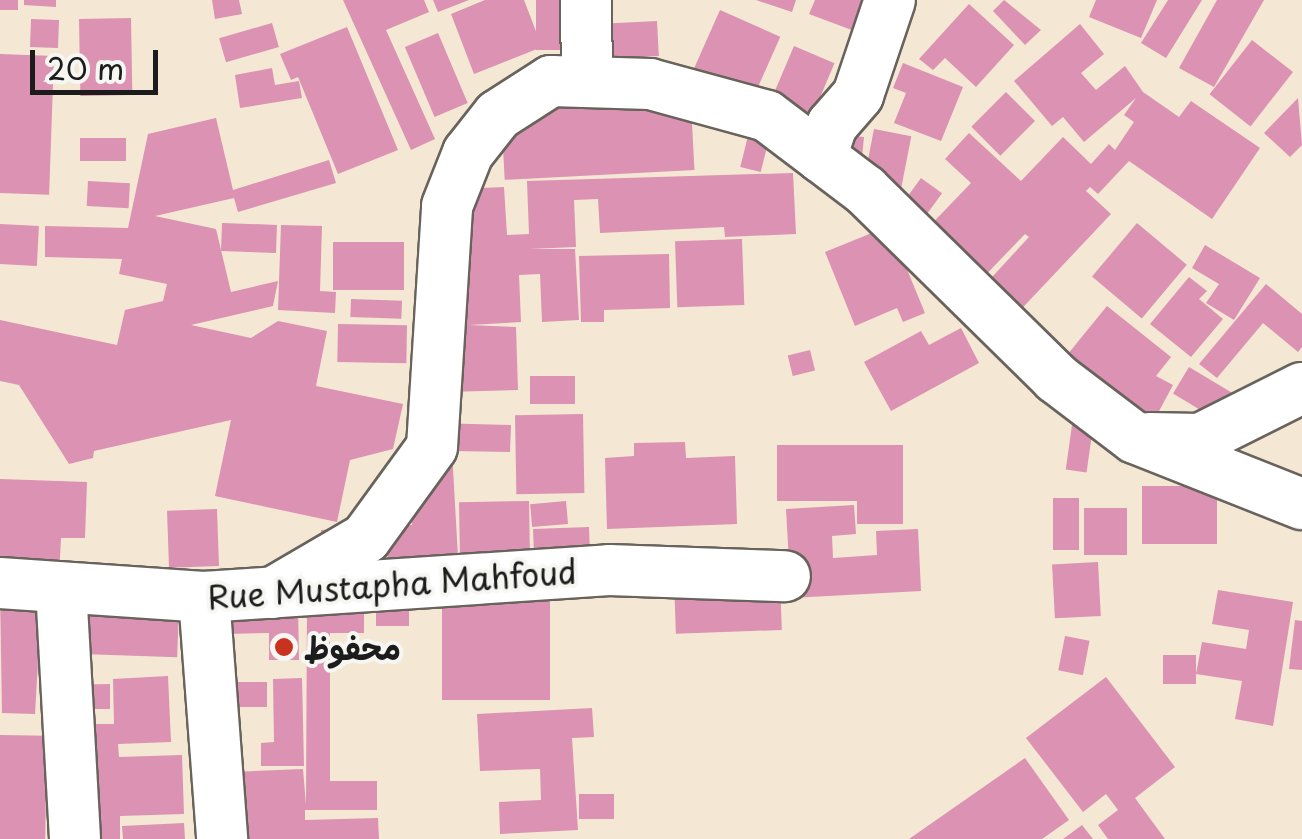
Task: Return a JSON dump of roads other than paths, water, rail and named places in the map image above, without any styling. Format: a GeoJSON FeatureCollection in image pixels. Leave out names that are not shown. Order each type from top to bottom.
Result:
{"type":"FeatureCollection","features":[{"type":"Feature","properties":{"kind":"street"},"geometry":{"type":"LineString","coordinates":[[586,0],[586,82]]}},
{"type":"Feature","properties":{"kind":"street"},"geometry":{"type":"LineString","coordinates":[[820,158],[832,125],[858,95],[890,0]]}},
{"type":"Feature","properties":{"kind":"street"},"geometry":{"type":"LineString","coordinates":[[272,593],[366,538],[432,446],[447,206],[468,152],[498,115],[552,81],[650,84],[767,116],[865,190],[1056,378],[1135,438],[1302,504]]}},
{"type":"Feature","properties":{"kind":"street"},"geometry":{"type":"LineString","coordinates":[[1135,438],[1200,439],[1302,388]]}},
{"type":"Feature","properties":{"kind":"street","name":"Rue Mustapha Mahfoud"},"geometry":{"type":"LineString","coordinates":[[0,583],[204,597],[609,570],[785,576]]}},
{"type":"Feature","properties":{"kind":"street"},"geometry":{"type":"LineString","coordinates":[[61,588],[75,839]]}},
{"type":"Feature","properties":{"kind":"street"},"geometry":{"type":"LineString","coordinates":[[204,597],[222,839]]}},
{"type":"Feature","properties":{"kind":"place","name":"محفوظ"},"geometry":{"type":"Point","coordinates":[284,647]}}]}
